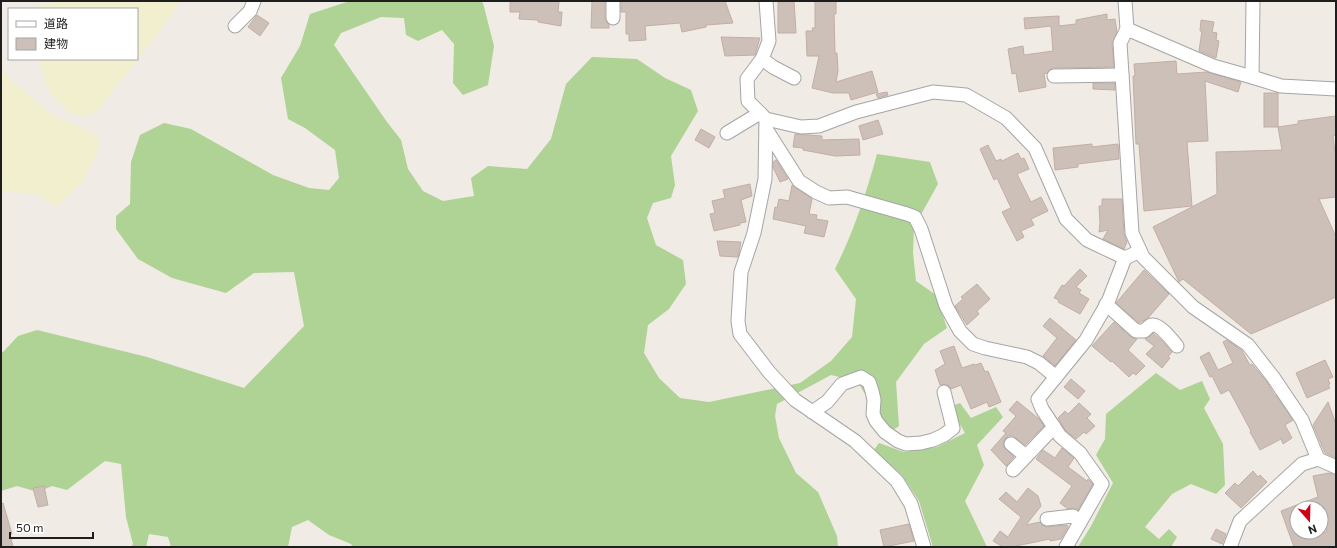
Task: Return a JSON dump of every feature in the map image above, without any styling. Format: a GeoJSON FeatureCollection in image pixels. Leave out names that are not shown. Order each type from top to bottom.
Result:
{"type":"FeatureCollection","features":[{"type":"Feature","properties":{"kind":"street"},"geometry":{"type":"LineString","coordinates":[[235,26],[250,11],[254,1]]}},
{"type":"Feature","properties":{"kind":"street"},"geometry":{"type":"LineString","coordinates":[[613,1],[613,18]]}},
{"type":"Feature","properties":{"kind":"street"},"geometry":{"type":"LineString","coordinates":[[766,1],[769,41],[762,59],[747,79],[748,101],[764,120],[799,181],[829,198],[847,197],[915,217],[921,229],[946,306],[960,331],[973,344],[1027,357],[1039,363],[1056,377]]}},
{"type":"Feature","properties":{"kind":"street"},"geometry":{"type":"LineString","coordinates":[[1125,1],[1127,29],[1120,43],[1132,233],[1143,257],[1193,307],[1248,346],[1273,377],[1302,420],[1318,459]]}},
{"type":"Feature","properties":{"kind":"street"},"geometry":{"type":"LineString","coordinates":[[1252,77],[1253,1]]}},
{"type":"Feature","properties":{"kind":"street"},"geometry":{"type":"LineString","coordinates":[[1127,29],[1213,66],[1281,86],[1336,89]]}},
{"type":"Feature","properties":{"kind":"street"},"geometry":{"type":"LineString","coordinates":[[762,59],[794,78]]}},
{"type":"Feature","properties":{"kind":"street"},"geometry":{"type":"LineString","coordinates":[[1054,76],[1122,75]]}},
{"type":"Feature","properties":{"kind":"street"},"geometry":{"type":"LineString","coordinates":[[727,133],[764,120],[801,127],[819,126],[856,112],[933,92],[966,95],[1006,118],[1034,148],[1066,219],[1087,240],[1125,258]]}},
{"type":"Feature","properties":{"kind":"street"},"geometry":{"type":"LineString","coordinates":[[764,120],[765,179],[754,233],[741,272],[738,321],[740,334],[769,372],[795,400],[855,441],[897,481],[911,504],[924,547]]}},
{"type":"Feature","properties":{"kind":"street"},"geometry":{"type":"LineString","coordinates":[[1066,547],[1102,484],[1080,453],[1060,436],[1042,409],[1038,398],[1086,340],[1106,304],[1125,258],[1140,251]]}},
{"type":"Feature","properties":{"kind":"street"},"geometry":{"type":"LineString","coordinates":[[1106,304],[1136,331],[1144,331],[1153,324],[1159,326],[1177,346]]}},
{"type":"Feature","properties":{"kind":"street"},"geometry":{"type":"LineString","coordinates":[[812,412],[827,402],[842,384],[861,377],[869,382],[874,400],[873,414],[876,421],[885,432],[906,444],[921,443],[944,435],[953,428],[944,392]]}},
{"type":"Feature","properties":{"kind":"street"},"geometry":{"type":"LineString","coordinates":[[1013,470],[1054,427]]}},
{"type":"Feature","properties":{"kind":"street"},"geometry":{"type":"LineString","coordinates":[[1011,444],[1026,456]]}},
{"type":"Feature","properties":{"kind":"street"},"geometry":{"type":"LineString","coordinates":[[1230,547],[1240,521],[1302,464],[1318,459],[1336,467]]}},
{"type":"Feature","properties":{"kind":"street"},"geometry":{"type":"LineString","coordinates":[[1047,519],[1073,516],[1080,522]]}},
{"type":"Feature","properties":{"kind":"shaded area"},"geometry":{"type":"Polygon","coordinates":[[[58,1],[180,1],[138,58],[138,8],[32,8],[58,1]]]}},
{"type":"Feature","properties":{"kind":"shaded area"},"geometry":{"type":"Polygon","coordinates":[[[38,60],[137,60],[97,111],[84,117],[69,113],[49,92],[38,60]]]}},
{"type":"Feature","properties":{"kind":"shaded area"},"geometry":{"type":"Polygon","coordinates":[[[1,69],[14,83],[53,115],[97,135],[100,145],[84,180],[57,206],[38,195],[1,190],[1,69]]]}},
{"type":"Feature","properties":{"kind":"green space"},"geometry":{"type":"Polygon","coordinates":[[[350,1],[480,1],[483,3],[494,46],[488,85],[463,95],[453,83],[454,44],[442,30],[418,41],[406,35],[404,18],[381,17],[341,33],[334,45],[401,140],[408,169],[423,191],[443,201],[474,196],[471,178],[488,166],[527,169],[551,139],[566,84],[592,57],[637,59],[665,78],[691,90],[698,111],[671,156],[675,185],[671,198],[653,203],[647,218],[656,245],[683,260],[686,284],[669,309],[648,325],[644,353],[659,378],[680,398],[709,402],[800,383],[831,361],[852,337],[856,299],[835,269],[859,212],[877,154],[930,162],[938,184],[914,227],[913,253],[916,281],[936,295],[947,328],[924,344],[896,382],[899,426],[889,433],[857,381],[831,375],[777,404],[775,416],[779,438],[796,473],[818,492],[837,536],[838,547],[353,547],[351,544],[329,535],[308,520],[292,527],[288,547],[171,547],[168,537],[149,534],[146,547],[131,547],[133,544],[126,517],[121,464],[105,461],[67,490],[52,486],[38,492],[17,486],[1,491],[1,352],[3,352],[18,336],[37,330],[147,357],[244,388],[304,326],[294,272],[254,273],[226,293],[172,278],[138,259],[116,229],[116,216],[130,204],[131,162],[140,135],[164,123],[191,129],[273,175],[309,188],[329,190],[339,178],[335,150],[305,128],[288,119],[281,78],[300,46],[310,14],[350,1]]]}},
{"type":"Feature","properties":{"kind":"green space"},"geometry":{"type":"Polygon","coordinates":[[[1156,373],[1180,390],[1202,381],[1210,399],[1204,408],[1223,444],[1225,485],[1216,494],[1191,484],[1172,494],[1145,527],[1159,539],[1169,529],[1177,537],[1171,547],[1078,547],[1091,526],[1113,483],[1096,455],[1105,439],[1106,414],[1156,373]]]}},
{"type":"Feature","properties":{"kind":"green space"},"geometry":{"type":"Polygon","coordinates":[[[960,403],[971,418],[996,407],[1003,417],[977,445],[984,465],[965,501],[987,547],[933,547],[919,501],[902,475],[874,450],[879,443],[904,452],[937,447],[965,433],[950,407],[960,403]]]}},
{"type":"Feature","properties":{"kind":"building"},"geometry":{"type":"Polygon","coordinates":[[[510,1],[559,1],[558,12],[562,12],[561,26],[538,22],[538,20],[519,19],[520,12],[510,12],[510,1]]]}},
{"type":"Feature","properties":{"kind":"building"},"geometry":{"type":"Polygon","coordinates":[[[592,1],[605,1],[605,18],[609,28],[591,28],[592,1]]]}},
{"type":"Feature","properties":{"kind":"building"},"geometry":{"type":"Polygon","coordinates":[[[621,1],[725,1],[733,23],[706,25],[706,27],[682,32],[680,23],[645,26],[646,40],[629,41],[629,34],[626,34],[626,12],[621,12],[621,1]]]}},
{"type":"Feature","properties":{"kind":"building"},"geometry":{"type":"Polygon","coordinates":[[[794,1],[796,33],[778,33],[778,2],[794,1]]]}},
{"type":"Feature","properties":{"kind":"building"},"geometry":{"type":"Polygon","coordinates":[[[815,1],[836,1],[836,14],[834,14],[835,53],[837,53],[838,71],[836,82],[872,71],[878,92],[851,100],[849,93],[833,93],[812,88],[819,56],[807,56],[806,31],[813,31],[812,28],[815,28],[815,1]]]}},
{"type":"Feature","properties":{"kind":"building"},"geometry":{"type":"Polygon","coordinates":[[[1107,14],[1107,20],[1115,19],[1117,32],[1112,44],[1114,67],[1053,68],[1044,74],[1046,87],[1019,92],[1016,73],[1012,74],[1008,49],[1023,46],[1024,55],[1053,51],[1051,26],[1025,29],[1024,18],[1059,16],[1059,26],[1076,24],[1076,20],[1107,14]]]}},
{"type":"Feature","properties":{"kind":"building"},"geometry":{"type":"Polygon","coordinates":[[[257,15],[269,23],[260,36],[248,27],[257,15]]]}},
{"type":"Feature","properties":{"kind":"building"},"geometry":{"type":"Polygon","coordinates":[[[1201,20],[1214,22],[1212,32],[1217,33],[1216,40],[1219,41],[1216,58],[1199,51],[1202,31],[1200,31],[1201,20]]]}},
{"type":"Feature","properties":{"kind":"building"},"geometry":{"type":"Polygon","coordinates":[[[721,37],[760,38],[755,55],[725,56],[721,37]]]}},
{"type":"Feature","properties":{"kind":"building"},"geometry":{"type":"Polygon","coordinates":[[[1176,61],[1177,74],[1207,72],[1241,82],[1238,92],[1205,81],[1208,141],[1187,142],[1192,206],[1144,211],[1139,144],[1136,144],[1133,76],[1135,76],[1134,64],[1176,61]]]}},
{"type":"Feature","properties":{"kind":"building"},"geometry":{"type":"Polygon","coordinates":[[[1093,83],[1115,83],[1115,90],[1093,89],[1093,83]]]}},
{"type":"Feature","properties":{"kind":"building"},"geometry":{"type":"Polygon","coordinates":[[[887,92],[888,95],[878,98],[876,94],[887,92]]]}},
{"type":"Feature","properties":{"kind":"building"},"geometry":{"type":"Polygon","coordinates":[[[1264,93],[1278,93],[1278,127],[1264,127],[1264,93]]]}},
{"type":"Feature","properties":{"kind":"building"},"geometry":{"type":"Polygon","coordinates":[[[1336,116],[1336,135],[1333,136],[1336,160],[1336,197],[1319,199],[1336,237],[1336,297],[1251,334],[1183,279],[1179,282],[1153,227],[1217,194],[1216,152],[1282,150],[1278,127],[1298,124],[1298,121],[1336,116]]]}},
{"type":"Feature","properties":{"kind":"building"},"geometry":{"type":"Polygon","coordinates":[[[878,120],[883,134],[863,140],[859,126],[878,120]]]}},
{"type":"Feature","properties":{"kind":"building"},"geometry":{"type":"Polygon","coordinates":[[[701,129],[715,137],[709,148],[695,140],[701,129]]]}},
{"type":"Feature","properties":{"kind":"building"},"geometry":{"type":"Polygon","coordinates":[[[795,134],[822,136],[822,140],[859,139],[860,155],[835,156],[793,147],[795,134]]]}},
{"type":"Feature","properties":{"kind":"building"},"geometry":{"type":"Polygon","coordinates":[[[1092,144],[1092,147],[1118,144],[1119,159],[1078,164],[1078,167],[1055,170],[1053,148],[1092,144]]]}},
{"type":"Feature","properties":{"kind":"building"},"geometry":{"type":"Polygon","coordinates":[[[988,145],[996,161],[1001,159],[1002,161],[1018,153],[1021,159],[1024,158],[1029,169],[1017,174],[1031,202],[1041,197],[1048,211],[1031,219],[1034,225],[1021,231],[1024,237],[1017,241],[1002,212],[1011,208],[997,178],[994,180],[980,149],[988,145]]]}},
{"type":"Feature","properties":{"kind":"building"},"geometry":{"type":"Polygon","coordinates":[[[776,160],[788,179],[780,182],[773,167],[773,162],[776,160]]]}},
{"type":"Feature","properties":{"kind":"building"},"geometry":{"type":"Polygon","coordinates":[[[750,184],[752,196],[741,200],[746,222],[740,223],[740,225],[714,231],[710,214],[715,213],[712,201],[725,198],[723,190],[750,184]]]}},
{"type":"Feature","properties":{"kind":"building"},"geometry":{"type":"Polygon","coordinates":[[[792,185],[812,199],[809,214],[817,215],[816,219],[828,221],[824,237],[804,233],[806,226],[773,219],[775,207],[777,208],[779,199],[789,201],[792,185]]]}},
{"type":"Feature","properties":{"kind":"building"},"geometry":{"type":"Polygon","coordinates":[[[1102,199],[1122,199],[1124,234],[1127,242],[1124,249],[1103,239],[1108,230],[1099,232],[1099,206],[1102,206],[1102,199]]]}},
{"type":"Feature","properties":{"kind":"building"},"geometry":{"type":"Polygon","coordinates":[[[717,241],[741,242],[738,257],[720,256],[717,241]]]}},
{"type":"Feature","properties":{"kind":"building"},"geometry":{"type":"Polygon","coordinates":[[[1080,269],[1087,276],[1076,287],[1081,290],[1079,293],[1089,299],[1080,314],[1058,302],[1059,300],[1054,298],[1062,285],[1064,286],[1080,269]]]}},
{"type":"Feature","properties":{"kind":"building"},"geometry":{"type":"Polygon","coordinates":[[[1144,270],[1169,294],[1148,318],[1139,323],[1116,303],[1144,270]]]}},
{"type":"Feature","properties":{"kind":"building"},"geometry":{"type":"Polygon","coordinates":[[[977,284],[990,299],[977,311],[979,314],[967,325],[955,306],[963,299],[961,297],[977,284]]]}},
{"type":"Feature","properties":{"kind":"building"},"geometry":{"type":"Polygon","coordinates":[[[1050,318],[1076,340],[1055,366],[1043,356],[1057,338],[1043,326],[1050,318]]]}},
{"type":"Feature","properties":{"kind":"building"},"geometry":{"type":"Polygon","coordinates":[[[1114,322],[1131,337],[1137,339],[1128,350],[1145,366],[1136,375],[1133,373],[1129,377],[1112,361],[1111,362],[1092,346],[1114,322]]]}},
{"type":"Feature","properties":{"kind":"building"},"geometry":{"type":"Polygon","coordinates":[[[1153,333],[1172,352],[1168,357],[1170,358],[1162,368],[1146,354],[1154,346],[1145,339],[1153,333]]]}},
{"type":"Feature","properties":{"kind":"building"},"geometry":{"type":"Polygon","coordinates":[[[1227,340],[1242,351],[1250,365],[1252,364],[1267,382],[1275,396],[1276,395],[1293,420],[1285,425],[1292,438],[1283,444],[1281,439],[1260,450],[1229,390],[1221,394],[1212,376],[1210,377],[1200,357],[1209,352],[1218,370],[1233,363],[1223,342],[1227,340]]]}},
{"type":"Feature","properties":{"kind":"building"},"geometry":{"type":"Polygon","coordinates":[[[954,346],[962,368],[981,363],[985,372],[988,371],[1001,402],[989,407],[987,402],[971,409],[961,385],[951,389],[947,384],[940,385],[935,370],[945,364],[940,351],[954,346]]]}},
{"type":"Feature","properties":{"kind":"building"},"geometry":{"type":"Polygon","coordinates":[[[1325,360],[1333,377],[1328,379],[1330,384],[1328,385],[1330,388],[1307,398],[1296,373],[1325,360]]]}},
{"type":"Feature","properties":{"kind":"building"},"geometry":{"type":"Polygon","coordinates":[[[1071,379],[1085,391],[1078,399],[1064,387],[1071,379]]]}},
{"type":"Feature","properties":{"kind":"building"},"geometry":{"type":"Polygon","coordinates":[[[1017,401],[1039,419],[1044,426],[1025,445],[1013,436],[1008,436],[1005,439],[1003,443],[1004,447],[1014,457],[1006,466],[991,450],[1006,433],[1003,431],[1016,416],[1009,410],[1017,401]]]}},
{"type":"Feature","properties":{"kind":"building"},"geometry":{"type":"Polygon","coordinates":[[[1328,402],[1336,424],[1336,458],[1325,453],[1313,425],[1328,402]]]}},
{"type":"Feature","properties":{"kind":"building"},"geometry":{"type":"Polygon","coordinates":[[[1079,403],[1091,414],[1087,418],[1095,426],[1086,434],[1084,432],[1076,439],[1066,431],[1058,418],[1065,411],[1068,414],[1079,403]]]}},
{"type":"Feature","properties":{"kind":"building"},"geometry":{"type":"Polygon","coordinates":[[[1062,448],[1074,458],[1068,467],[1087,481],[1088,479],[1093,484],[1078,510],[1075,508],[1068,509],[1060,503],[1072,486],[1036,459],[1043,450],[1055,458],[1062,448]]]}},
{"type":"Feature","properties":{"kind":"building"},"geometry":{"type":"Polygon","coordinates":[[[1253,471],[1258,477],[1260,475],[1267,482],[1241,508],[1225,493],[1235,483],[1238,486],[1253,471]]]}},
{"type":"Feature","properties":{"kind":"building"},"geometry":{"type":"Polygon","coordinates":[[[1329,473],[1336,475],[1336,547],[1294,547],[1291,540],[1329,540],[1329,500],[1310,500],[1318,497],[1313,476],[1329,473]]]}},
{"type":"Feature","properties":{"kind":"building"},"geometry":{"type":"Polygon","coordinates":[[[44,486],[48,505],[38,507],[33,488],[44,486]]]}},
{"type":"Feature","properties":{"kind":"building"},"geometry":{"type":"Polygon","coordinates":[[[1028,488],[1038,496],[1041,506],[1026,525],[1040,522],[1045,527],[1067,525],[1068,527],[1061,539],[1050,541],[1050,539],[1011,547],[1003,547],[993,541],[1000,531],[1008,537],[1021,517],[999,499],[1006,492],[1017,502],[1028,488]]]}},
{"type":"Feature","properties":{"kind":"building"},"geometry":{"type":"Polygon","coordinates":[[[3,503],[12,534],[10,534],[13,547],[1,547],[1,504],[3,503]]]}},
{"type":"Feature","properties":{"kind":"building"},"geometry":{"type":"Polygon","coordinates":[[[1289,508],[1289,533],[1281,511],[1289,508]]]}},
{"type":"Feature","properties":{"kind":"building"},"geometry":{"type":"Polygon","coordinates":[[[909,524],[914,541],[884,547],[880,530],[909,524]]]}},
{"type":"Feature","properties":{"kind":"building"},"geometry":{"type":"Polygon","coordinates":[[[1216,529],[1226,534],[1222,544],[1211,539],[1216,529]]]}}]}
